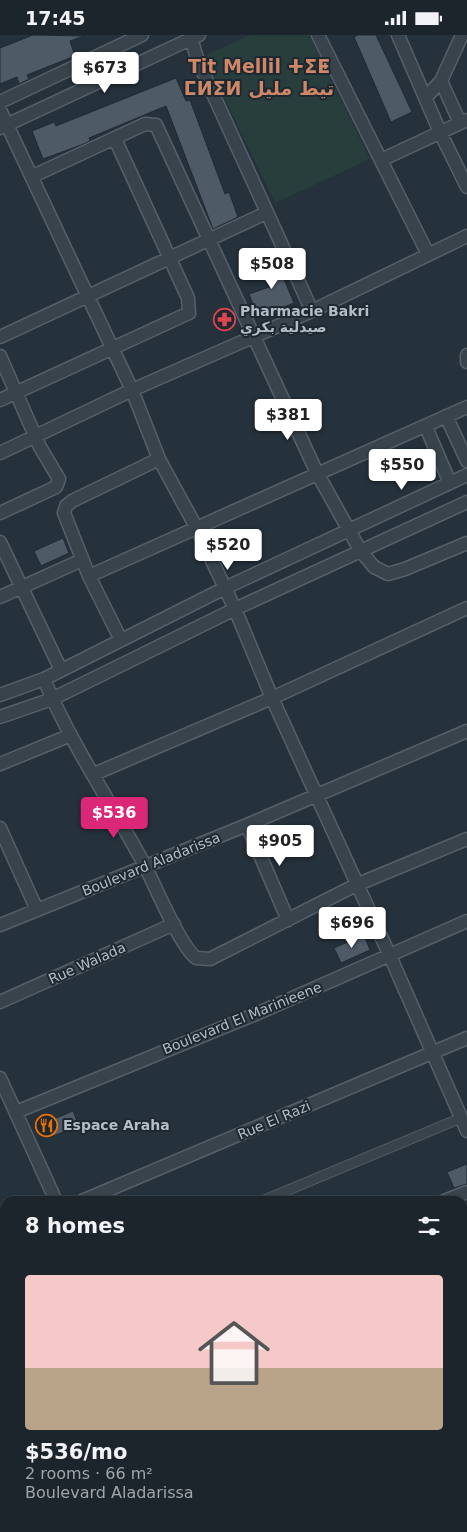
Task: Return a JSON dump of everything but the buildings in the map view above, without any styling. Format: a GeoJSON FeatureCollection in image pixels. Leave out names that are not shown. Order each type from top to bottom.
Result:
{"type":"FeatureCollection","features":[{"type":"Feature","properties":{"kind":"street"},"geometry":{"type":"LineString","coordinates":[[0,102],[142,35]]}},
{"type":"Feature","properties":{"kind":"street"},"geometry":{"type":"LineString","coordinates":[[318,35],[428,254]]}},
{"type":"Feature","properties":{"kind":"street"},"geometry":{"type":"LineString","coordinates":[[398,35],[440,132],[467,187]]}},
{"type":"Feature","properties":{"kind":"street"},"geometry":{"type":"LineString","coordinates":[[426,97],[441,81],[462,35]]}},
{"type":"Feature","properties":{"kind":"street"},"geometry":{"type":"LineString","coordinates":[[4,126],[194,36],[198,61],[312,311]]}},
{"type":"Feature","properties":{"kind":"street"},"geometry":{"type":"LineString","coordinates":[[381,160],[464,121],[441,81]]}},
{"type":"Feature","properties":{"kind":"street"},"geometry":{"type":"LineString","coordinates":[[0,110],[4,126],[33,177],[112,347],[159,459],[196,527],[235,609],[272,698],[390,956],[467,1131]]}},
{"type":"Feature","properties":{"kind":"street"},"geometry":{"type":"LineString","coordinates":[[33,177],[145,124],[156,125],[256,337],[317,473],[360,551],[374,567],[388,574],[405,569],[467,543]]}},
{"type":"Feature","properties":{"kind":"street"},"geometry":{"type":"LineString","coordinates":[[0,400],[189,313],[188,298],[115,139]]}},
{"type":"Feature","properties":{"kind":"street"},"geometry":{"type":"LineString","coordinates":[[0,337],[266,213]]}},
{"type":"Feature","properties":{"kind":"street"},"geometry":{"type":"LineString","coordinates":[[0,453],[132,391],[312,311],[467,236]]}},
{"type":"Feature","properties":{"kind":"street"},"geometry":{"type":"LineString","coordinates":[[467,355],[467,362]]}},
{"type":"Feature","properties":{"kind":"street"},"geometry":{"type":"LineString","coordinates":[[0,356],[36,436],[59,479],[58,485],[0,513]]}},
{"type":"Feature","properties":{"kind":"street"},"geometry":{"type":"LineString","coordinates":[[89,576],[317,473],[426,427],[467,407]]}},
{"type":"Feature","properties":{"kind":"street"},"geometry":{"type":"LineString","coordinates":[[446,416],[467,461]]}},
{"type":"Feature","properties":{"kind":"street"},"geometry":{"type":"LineString","coordinates":[[426,427],[450,483]]}},
{"type":"Feature","properties":{"kind":"street"},"geometry":{"type":"LineString","coordinates":[[121,639],[89,576],[64,513],[68,504],[159,459]]}},
{"type":"Feature","properties":{"kind":"street"},"geometry":{"type":"LineString","coordinates":[[0,695],[44,679],[225,588],[467,475]]}},
{"type":"Feature","properties":{"kind":"street"},"geometry":{"type":"LineString","coordinates":[[0,717],[52,699],[235,609],[467,501]]}},
{"type":"Feature","properties":{"kind":"street"},"geometry":{"type":"LineString","coordinates":[[0,542],[61,670]]}},
{"type":"Feature","properties":{"kind":"street"},"geometry":{"type":"LineString","coordinates":[[0,597],[82,560]]}},
{"type":"Feature","properties":{"kind":"street"},"geometry":{"type":"LineString","coordinates":[[94,774],[272,698],[467,608]]}},
{"type":"Feature","properties":{"kind":"street"},"geometry":{"type":"LineString","coordinates":[[44,679],[71,735],[145,867],[174,924],[191,954],[203,960],[242,944],[356,885],[467,839]]}},
{"type":"Feature","properties":{"kind":"street","name":"Boulevard Aladarissa"},"geometry":{"type":"LineString","coordinates":[[0,925],[247,825],[467,731]]}},
{"type":"Feature","properties":{"kind":"street"},"geometry":{"type":"LineString","coordinates":[[0,764],[71,735]]}},
{"type":"Feature","properties":{"kind":"street"},"geometry":{"type":"LineString","coordinates":[[247,825],[288,920]]}},
{"type":"Feature","properties":{"kind":"street"},"geometry":{"type":"LineString","coordinates":[[0,828],[38,910]]}},
{"type":"Feature","properties":{"kind":"street","name":"Boulevard El Marinieene"},"geometry":{"type":"LineString","coordinates":[[16,1112],[256,1014],[467,921]]}},
{"type":"Feature","properties":{"kind":"street","name":"Rue Walada"},"geometry":{"type":"LineString","coordinates":[[0,1002],[174,924]]}},
{"type":"Feature","properties":{"kind":"street","name":"Rue El Razi"},"geometry":{"type":"LineString","coordinates":[[94,1196],[467,1038]]}},
{"type":"Feature","properties":{"kind":"street"},"geometry":{"type":"LineString","coordinates":[[0,1079],[54,1196]]}},
{"type":"Feature","properties":{"kind":"street"},"geometry":{"type":"LineString","coordinates":[[274,1196],[461,1118]]}},
{"type":"Feature","properties":{"kind":"street"},"geometry":{"type":"LineString","coordinates":[[456,1196],[467,1191]]}},
{"type":"Feature","properties":{"kind":"green space"},"geometry":{"type":"Polygon","coordinates":[[[250,35],[309,35],[370,159],[275,203],[204,56],[250,35]]]}},
{"type":"Feature","properties":{"kind":"place","name":"Pharmacie Bakri صيدلية بكري"},"geometry":{"type":"Point","coordinates":[224,319]}},
{"type":"Feature","properties":{"kind":"place","name":"Espace Araha"},"geometry":{"type":"Point","coordinates":[47,1125]}},
{"type":"Feature","properties":{"kind":"district","name":"Tit Mellil ⵜⵉⵟ ⵎⵍⵉⵍ تيط مليل"},"geometry":{"type":"Point","coordinates":[259,77]}}]}
